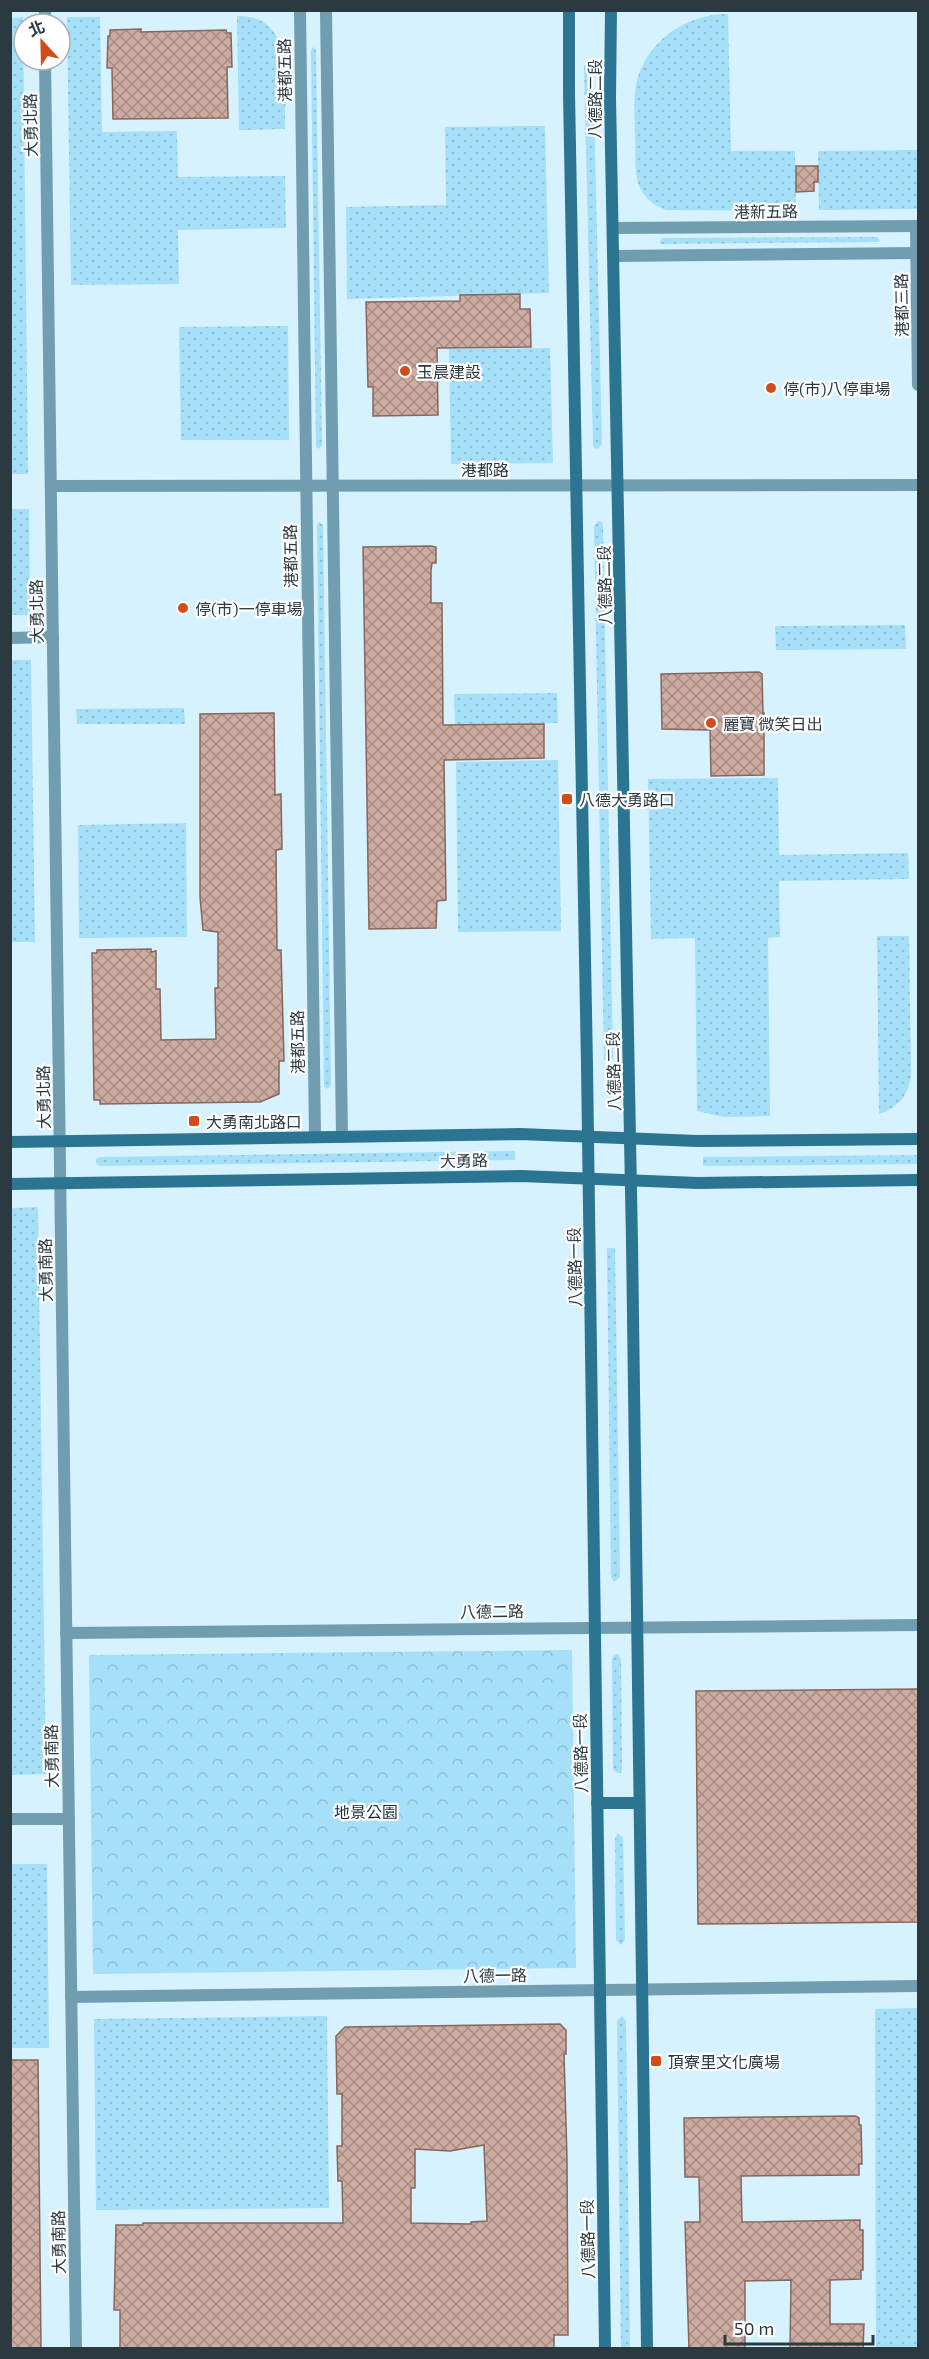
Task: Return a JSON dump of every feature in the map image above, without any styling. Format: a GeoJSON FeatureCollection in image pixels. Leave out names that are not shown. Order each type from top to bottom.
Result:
{"type":"FeatureCollection","features":[{"type":"Feature","properties":{"kind":"street","name":"港都五路"},"geometry":{"type":"LineString","coordinates":[[300,10],[315,1137]]}},
{"type":"Feature","properties":{"kind":"street"},"geometry":{"type":"LineString","coordinates":[[326,10],[342,1137]]}},
{"type":"Feature","properties":{"kind":"street","name":"八德路二段"},"geometry":{"type":"LineString","coordinates":[[569,10],[568,93],[589,1158]]}},
{"type":"Feature","properties":{"kind":"street","name":"八德路二段"},"geometry":{"type":"LineString","coordinates":[[611,10],[631,1180]]}},
{"type":"Feature","properties":{"kind":"street","name":"大勇北路"},"geometry":{"type":"LineString","coordinates":[[45,72],[60,1162]]}},
{"type":"Feature","properties":{"kind":"street","name":"港新五路"},"geometry":{"type":"LineString","coordinates":[[613,228],[917,226]]}},
{"type":"Feature","properties":{"kind":"street","name":"港都三路"},"geometry":{"type":"LineString","coordinates":[[917,226],[918,385]]}},
{"type":"Feature","properties":{"kind":"street"},"geometry":{"type":"LineString","coordinates":[[614,256],[918,253]]}},
{"type":"Feature","properties":{"kind":"street","name":"港都路"},"geometry":{"type":"LineString","coordinates":[[51,486],[918,485]]}},
{"type":"Feature","properties":{"kind":"street"},"geometry":{"type":"LineString","coordinates":[[10,638],[53,637]]}},
{"type":"Feature","properties":{"kind":"street","name":"大勇路"},"geometry":{"type":"LineString","coordinates":[[10,1142],[520,1134],[697,1141],[918,1139]]}},
{"type":"Feature","properties":{"kind":"street","name":"八德路一段"},"geometry":{"type":"LineString","coordinates":[[589,1158],[605,2349]]}},
{"type":"Feature","properties":{"kind":"street","name":"大勇南路"},"geometry":{"type":"LineString","coordinates":[[60,1162],[76,2349]]}},
{"type":"Feature","properties":{"kind":"street","name":"大勇路"},"geometry":{"type":"LineString","coordinates":[[10,1184],[521,1176],[698,1183],[918,1180]]}},
{"type":"Feature","properties":{"kind":"street"},"geometry":{"type":"LineString","coordinates":[[631,1180],[647,2349]]}},
{"type":"Feature","properties":{"kind":"street","name":"八德二路"},"geometry":{"type":"LineString","coordinates":[[66,1633],[918,1624]]}},
{"type":"Feature","properties":{"kind":"street"},"geometry":{"type":"LineString","coordinates":[[597,1803],[639,1803]]}},
{"type":"Feature","properties":{"kind":"street"},"geometry":{"type":"LineString","coordinates":[[10,1820],[69,1819]]}},
{"type":"Feature","properties":{"kind":"street","name":"八德一路"},"geometry":{"type":"LineString","coordinates":[[71,1997],[918,1986]]}},
{"type":"Feature","properties":{"kind":"green space"},"geometry":{"type":"Polygon","coordinates":[[[728,14],[731,151],[795,151],[796,211],[667,210],[649,200],[638,183],[636,85],[648,56],[669,33],[682,25],[712,15],[728,14]]]}},
{"type":"Feature","properties":{"kind":"green space"},"geometry":{"type":"Polygon","coordinates":[[[237,16],[256,19],[270,27],[278,40],[285,75],[285,129],[239,130],[237,16]]]}},
{"type":"Feature","properties":{"kind":"green space"},"geometry":{"type":"Polygon","coordinates":[[[72,17],[100,17],[102,132],[177,131],[178,177],[285,176],[286,228],[178,230],[179,284],[71,285],[68,72],[72,72],[72,17]]]}},
{"type":"Feature","properties":{"kind":"green space"},"geometry":{"type":"Polygon","coordinates":[[[10,18],[12,18],[12,72],[24,72],[28,474],[11,474],[10,18]]]}},
{"type":"Feature","properties":{"kind":"green space"},"geometry":{"type":"Polygon","coordinates":[[[313,47],[316,50],[322,446],[318,449],[316,446],[311,50],[313,47]]]}},
{"type":"Feature","properties":{"kind":"green space"},"geometry":{"type":"Polygon","coordinates":[[[584,65],[593,65],[602,444],[598,449],[594,448],[593,444],[584,65]]]}},
{"type":"Feature","properties":{"kind":"green space"},"geometry":{"type":"Polygon","coordinates":[[[545,126],[549,293],[347,299],[346,207],[446,205],[445,127],[545,126]]]}},
{"type":"Feature","properties":{"kind":"green space"},"geometry":{"type":"Polygon","coordinates":[[[918,150],[918,209],[819,210],[818,151],[918,150]]]}},
{"type":"Feature","properties":{"kind":"green space"},"geometry":{"type":"Polygon","coordinates":[[[877,237],[880,241],[659,243],[662,238],[877,237]]]}},
{"type":"Feature","properties":{"kind":"green space"},"geometry":{"type":"Polygon","coordinates":[[[288,326],[289,440],[181,440],[179,327],[288,326]]]}},
{"type":"Feature","properties":{"kind":"green space"},"geometry":{"type":"Polygon","coordinates":[[[550,348],[553,463],[451,464],[449,349],[550,348]]]}},
{"type":"Feature","properties":{"kind":"green space"},"geometry":{"type":"Polygon","coordinates":[[[10,509],[29,509],[30,615],[11,615],[10,509]]]}},
{"type":"Feature","properties":{"kind":"green space"},"geometry":{"type":"Polygon","coordinates":[[[598,521],[602,522],[603,526],[613,1059],[604,1060],[594,526],[598,521]]]}},
{"type":"Feature","properties":{"kind":"green space"},"geometry":{"type":"Polygon","coordinates":[[[319,522],[323,525],[331,1086],[327,1089],[324,1086],[317,525],[319,522]]]}},
{"type":"Feature","properties":{"kind":"green space"},"geometry":{"type":"Polygon","coordinates":[[[905,625],[906,649],[776,650],[775,626],[905,625]]]}},
{"type":"Feature","properties":{"kind":"green space"},"geometry":{"type":"Polygon","coordinates":[[[10,660],[31,660],[35,942],[11,942],[10,660]]]}},
{"type":"Feature","properties":{"kind":"green space"},"geometry":{"type":"Polygon","coordinates":[[[557,693],[558,723],[455,724],[454,694],[557,693]]]}},
{"type":"Feature","properties":{"kind":"green space"},"geometry":{"type":"Polygon","coordinates":[[[184,708],[185,724],[77,724],[76,709],[184,708]]]}},
{"type":"Feature","properties":{"kind":"green space"},"geometry":{"type":"Polygon","coordinates":[[[558,760],[561,931],[458,932],[456,762],[558,760]]]}},
{"type":"Feature","properties":{"kind":"green space"},"geometry":{"type":"Polygon","coordinates":[[[778,778],[779,855],[908,853],[909,879],[779,881],[780,937],[768,938],[770,1116],[724,1117],[697,1111],[695,938],[651,939],[648,779],[778,778]]]}},
{"type":"Feature","properties":{"kind":"green space"},"geometry":{"type":"Polygon","coordinates":[[[186,823],[187,937],[79,938],[78,825],[186,823]]]}},
{"type":"Feature","properties":{"kind":"green space"},"geometry":{"type":"Polygon","coordinates":[[[877,936],[909,936],[911,1073],[902,1099],[892,1108],[879,1114],[877,936]]]}},
{"type":"Feature","properties":{"kind":"green space"},"geometry":{"type":"Polygon","coordinates":[[[515,1151],[515,1160],[100,1166],[96,1163],[96,1159],[100,1157],[515,1151]]]}},
{"type":"Feature","properties":{"kind":"green space"},"geometry":{"type":"Polygon","coordinates":[[[918,1155],[918,1164],[703,1166],[703,1157],[918,1155]]]}},
{"type":"Feature","properties":{"kind":"green space"},"geometry":{"type":"Polygon","coordinates":[[[38,1207],[46,1774],[11,1775],[11,1208],[38,1207]]]}},
{"type":"Feature","properties":{"kind":"green space"},"geometry":{"type":"Polygon","coordinates":[[[607,1248],[615,1248],[620,1577],[614,1582],[611,1577],[607,1248]]]}},
{"type":"Feature","properties":{"kind":"green space","name":"地景公園"},"geometry":{"type":"Polygon","coordinates":[[[572,1650],[576,1968],[93,1974],[89,1655],[572,1650]]]}},
{"type":"Feature","properties":{"kind":"green space"},"geometry":{"type":"Polygon","coordinates":[[[618,1654],[621,1659],[621,1773],[613,1769],[612,1659],[618,1654]]]}},
{"type":"Feature","properties":{"kind":"green space"},"geometry":{"type":"Polygon","coordinates":[[[618,1833],[623,1838],[625,1940],[621,1945],[616,1940],[615,1838],[618,1833]]]}},
{"type":"Feature","properties":{"kind":"green space"},"geometry":{"type":"Polygon","coordinates":[[[11,1864],[47,1864],[49,2048],[11,2048],[11,1864]]]}},
{"type":"Feature","properties":{"kind":"green space"},"geometry":{"type":"Polygon","coordinates":[[[918,2008],[918,2348],[876,2348],[875,2009],[918,2008]]]}},
{"type":"Feature","properties":{"kind":"green space"},"geometry":{"type":"Polygon","coordinates":[[[327,2016],[329,2208],[96,2210],[94,2019],[327,2016]]]}},
{"type":"Feature","properties":{"kind":"green space"},"geometry":{"type":"Polygon","coordinates":[[[622,2016],[626,2021],[630,2348],[621,2348],[617,2021],[622,2016]]]}},
{"type":"Feature","properties":{"kind":"building"},"geometry":{"type":"Polygon","coordinates":[[[141,29],[141,32],[226,30],[227,33],[231,33],[232,67],[227,67],[228,118],[113,119],[112,68],[107,68],[108,36],[110,36],[110,30],[141,29]]]}},
{"type":"Feature","properties":{"kind":"building"},"geometry":{"type":"Polygon","coordinates":[[[796,166],[818,166],[818,182],[814,182],[814,191],[796,192],[796,166]]]}},
{"type":"Feature","properties":{"kind":"building","name":"玉晨建設"},"geometry":{"type":"Polygon","coordinates":[[[520,294],[520,309],[530,309],[531,347],[437,348],[438,415],[373,416],[373,387],[368,387],[366,302],[460,301],[460,295],[520,294]]]}},
{"type":"Feature","properties":{"kind":"building"},"geometry":{"type":"Polygon","coordinates":[[[363,547],[436,547],[436,563],[432,563],[431,570],[431,603],[442,603],[443,725],[544,724],[544,758],[444,760],[446,900],[437,901],[436,928],[369,929],[363,547]]]}},
{"type":"Feature","properties":{"kind":"building","name":"麗寶 微笑日出"},"geometry":{"type":"Polygon","coordinates":[[[759,672],[762,674],[764,713],[764,775],[711,776],[710,730],[662,729],[661,674],[759,672]]]}},
{"type":"Feature","properties":{"kind":"building"},"geometry":{"type":"Polygon","coordinates":[[[274,713],[275,795],[281,794],[282,849],[276,850],[277,950],[281,950],[284,1061],[279,1061],[279,1094],[260,1102],[100,1104],[100,1100],[94,1100],[92,953],[97,953],[97,950],[151,949],[151,952],[156,951],[156,989],[160,989],[161,1040],[216,1039],[215,988],[218,988],[218,932],[203,930],[200,897],[200,714],[274,713]]]}},
{"type":"Feature","properties":{"kind":"building"},"geometry":{"type":"Polygon","coordinates":[[[918,1689],[918,1922],[698,1924],[696,1691],[918,1689]]]}},
{"type":"Feature","properties":{"kind":"building"},"geometry":{"type":"Polygon","coordinates":[[[560,2024],[566,2030],[566,2054],[564,2054],[568,2335],[554,2335],[554,2349],[120,2349],[120,2310],[114,2310],[116,2225],[343,2223],[342,2181],[338,2181],[337,2146],[342,2146],[342,2094],[337,2094],[336,2036],[345,2027],[560,2024]],[[484,2145],[450,2151],[415,2149],[415,2188],[411,2188],[411,2223],[471,2224],[471,2222],[487,2221],[484,2145]]]}},
{"type":"Feature","properties":{"kind":"building"},"geometry":{"type":"Polygon","coordinates":[[[10,2060],[38,2060],[41,2349],[10,2349],[10,2060]]]}},
{"type":"Feature","properties":{"kind":"building"},"geometry":{"type":"Polygon","coordinates":[[[856,2116],[861,2125],[862,2164],[859,2164],[859,2175],[741,2176],[742,2222],[860,2220],[860,2230],[863,2230],[861,2279],[830,2280],[830,2324],[864,2324],[863,2349],[790,2349],[791,2280],[745,2281],[745,2349],[689,2349],[685,2222],[700,2222],[699,2177],[685,2177],[684,2118],[856,2116]]]}},
{"type":"Feature","properties":{"kind":"place","name":"玉晨建設"},"geometry":{"type":"Point","coordinates":[405,371]}},
{"type":"Feature","properties":{"kind":"place","name":"停(市)八停車場"},"geometry":{"type":"Point","coordinates":[771,388]}},
{"type":"Feature","properties":{"kind":"place","name":"停(市)一停車場"},"geometry":{"type":"Point","coordinates":[183,608]}},
{"type":"Feature","properties":{"kind":"place","name":"麗寶 微笑日出"},"geometry":{"type":"Point","coordinates":[711,723]}},
{"type":"Feature","properties":{"kind":"place","name":"八德大勇路口"},"geometry":{"type":"Point","coordinates":[567,799]}},
{"type":"Feature","properties":{"kind":"place","name":"大勇南北路口"},"geometry":{"type":"Point","coordinates":[194,1121]}},
{"type":"Feature","properties":{"kind":"place","name":"頂寮里文化廣場"},"geometry":{"type":"Point","coordinates":[656,2061]}}]}
